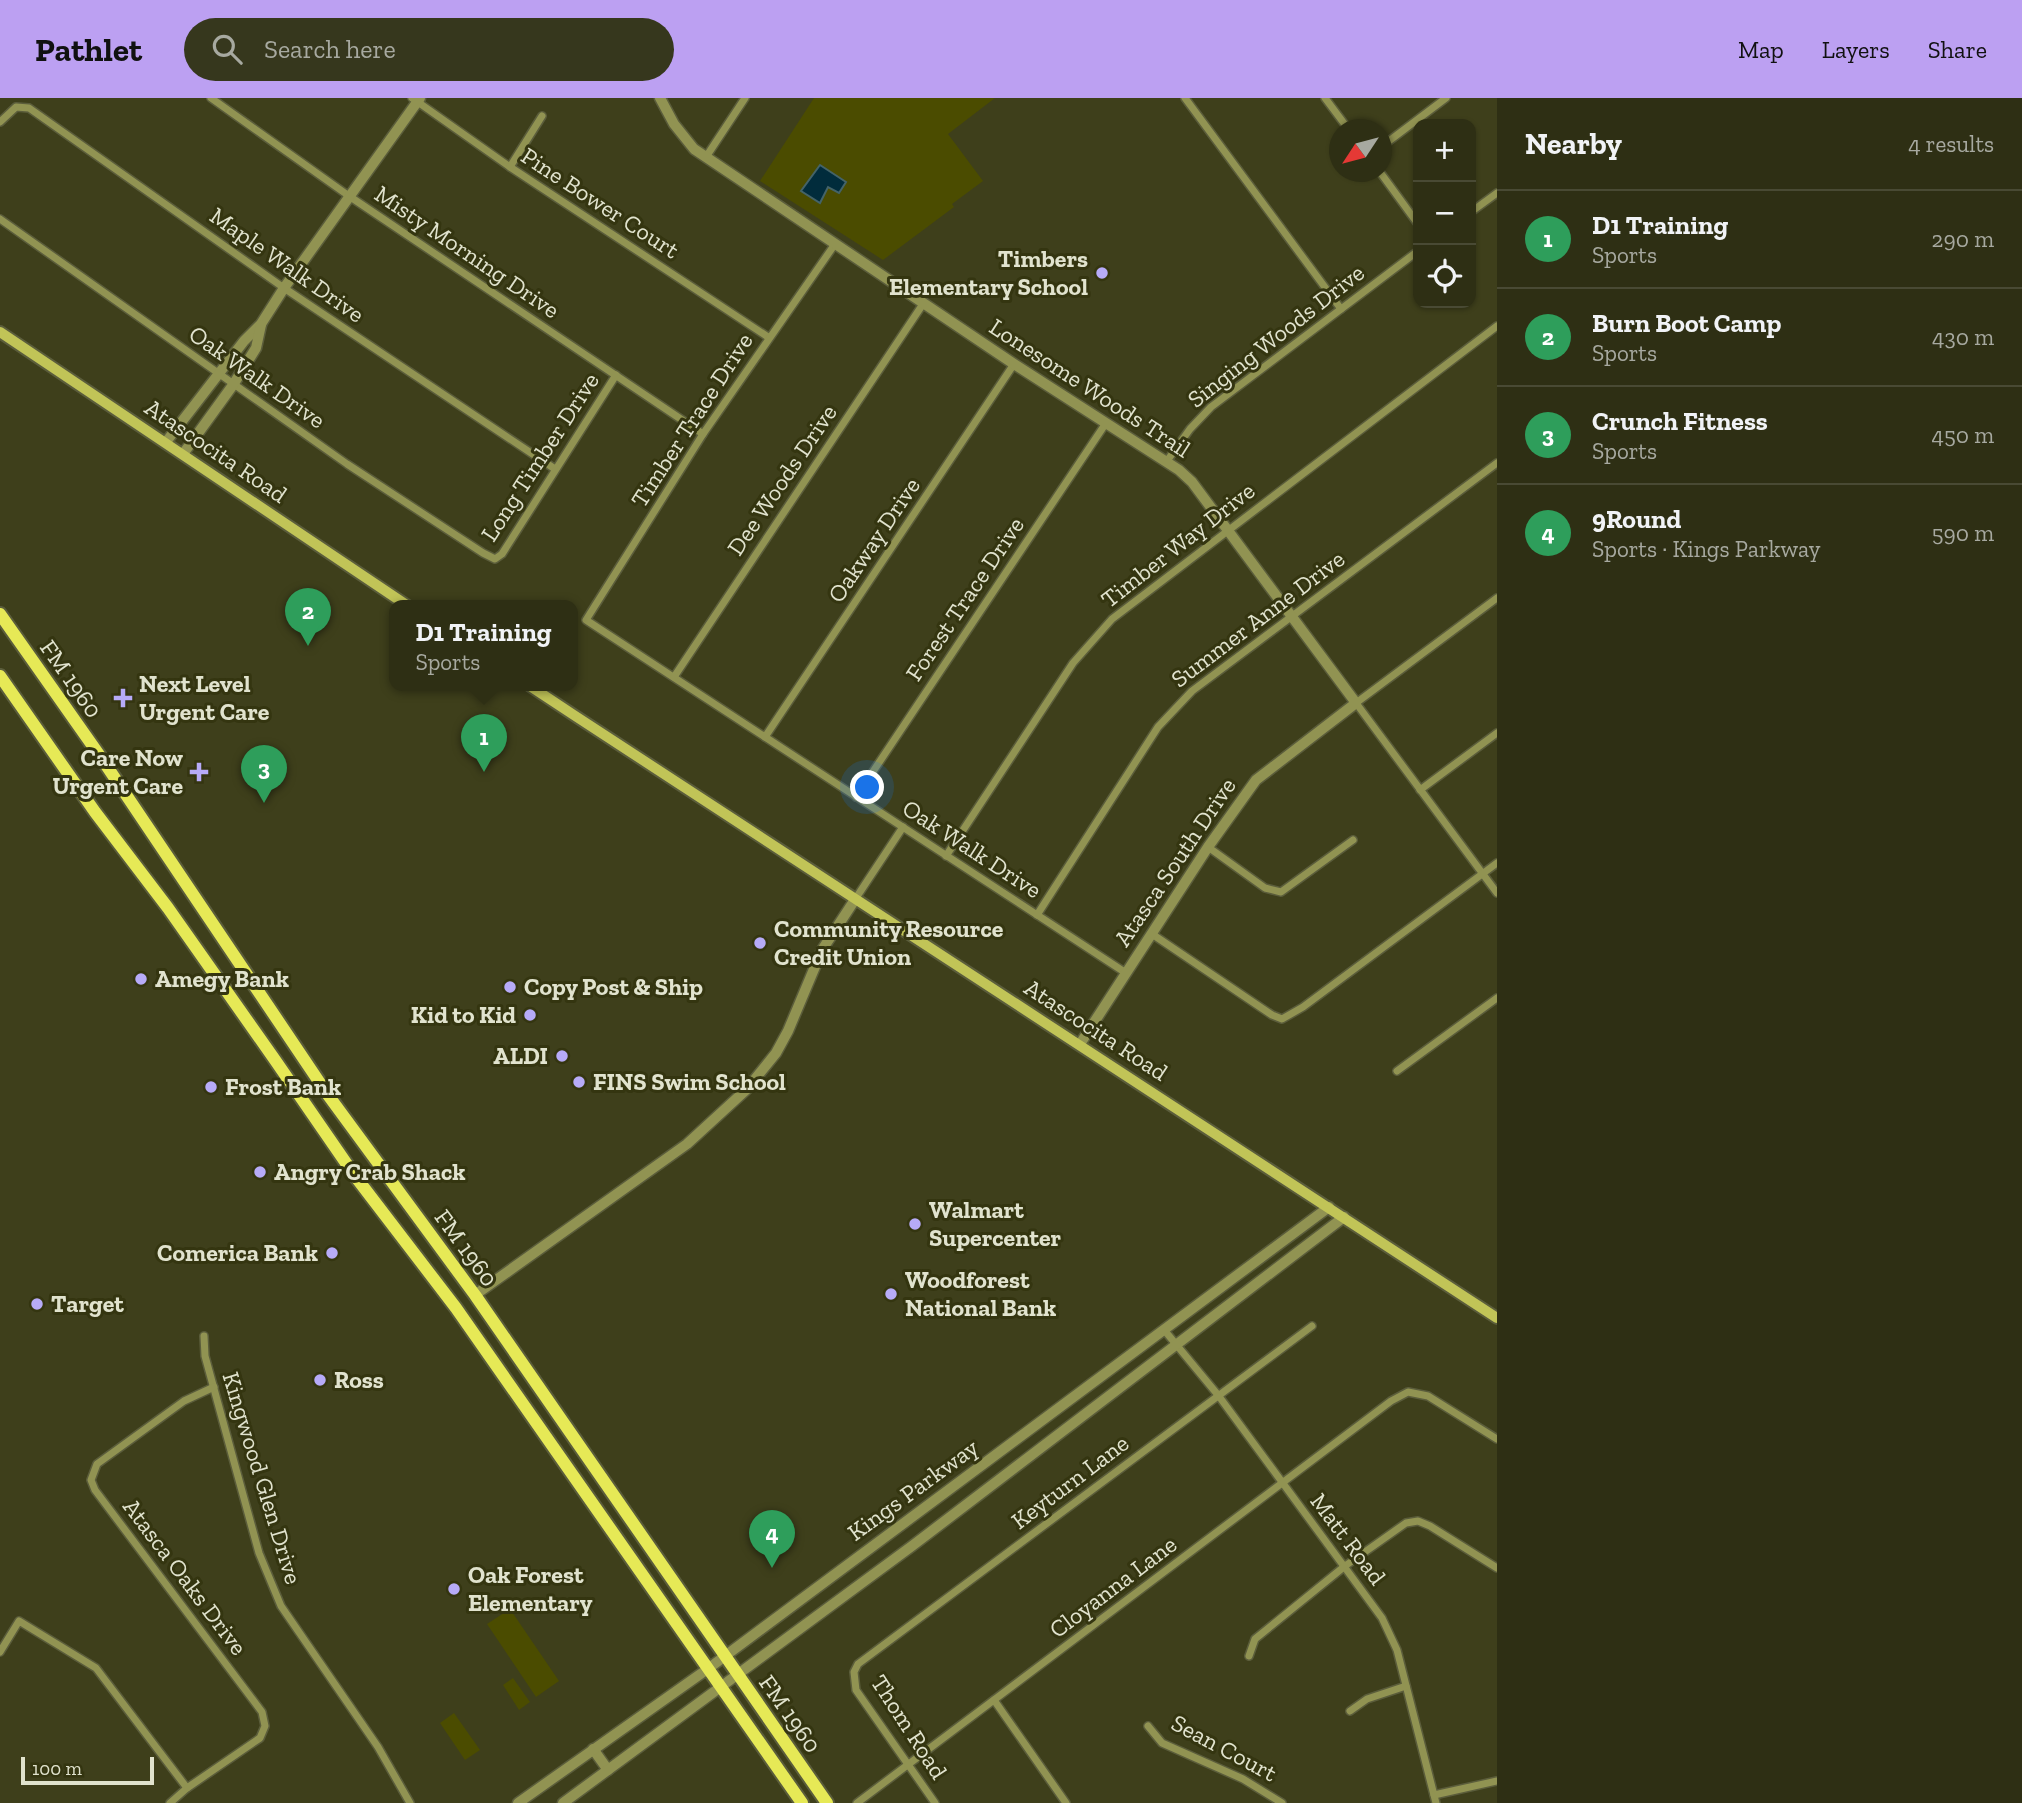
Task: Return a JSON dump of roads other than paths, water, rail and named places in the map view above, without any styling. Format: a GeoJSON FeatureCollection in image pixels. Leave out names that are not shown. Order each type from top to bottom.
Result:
{"type":"FeatureCollection","features":[{"type":"Feature","properties":{"kind":"main road","name":"Atascocita Road"},"geometry":{"type":"LineString","coordinates":[[0,332],[399,600]]}},
{"type":"Feature","properties":{"kind":"main road","name":"FM 1960"},"geometry":{"type":"LineString","coordinates":[[0,614],[328,1095],[475,1295],[827,1803]]}},
{"type":"Feature","properties":{"kind":"main road","name":"FM 1960"},"geometry":{"type":"LineString","coordinates":[[0,676],[94,812],[168,908],[355,1176],[456,1308],[802,1803]]}},
{"type":"Feature","properties":{"kind":"main road","name":"Atascocita Road"},"geometry":{"type":"LineString","coordinates":[[538,691],[854,901],[1080,1044],[1497,1318]]}},
{"type":"Feature","properties":{"kind":"street","name":"Misty Morning Drive"},"geometry":{"type":"LineString","coordinates":[[211,98],[349,196],[703,434]]}},
{"type":"Feature","properties":{"kind":"street","name":"Lonesome Woods Trail"},"geometry":{"type":"LineString","coordinates":[[660,98],[674,124],[694,149],[1014,364],[1167,461],[1192,482],[1497,893]]}},
{"type":"Feature","properties":{"kind":"street"},"geometry":{"type":"LineString","coordinates":[[706,157],[744,98]]}},
{"type":"Feature","properties":{"kind":"street"},"geometry":{"type":"LineString","coordinates":[[1185,98],[1341,309]]}},
{"type":"Feature","properties":{"kind":"street"},"geometry":{"type":"LineString","coordinates":[[1325,98],[1341,119]]}},
{"type":"Feature","properties":{"kind":"street"},"geometry":{"type":"LineString","coordinates":[[1392,138],[1446,98]]}},
{"type":"Feature","properties":{"kind":"street"},"geometry":{"type":"LineString","coordinates":[[166,442],[244,341],[261,324],[417,99]]}},
{"type":"Feature","properties":{"kind":"street","name":"Pine Bower Court"},"geometry":{"type":"LineString","coordinates":[[417,99],[510,167],[768,337]]}},
{"type":"Feature","properties":{"kind":"street","name":"Maple Walk Drive"},"geometry":{"type":"LineString","coordinates":[[0,122],[16,107],[29,108],[284,288],[555,469]]}},
{"type":"Feature","properties":{"kind":"street"},"geometry":{"type":"LineString","coordinates":[[510,167],[542,116]]}},
{"type":"Feature","properties":{"kind":"street"},"geometry":{"type":"LineString","coordinates":[[1387,182],[1413,217]]}},
{"type":"Feature","properties":{"kind":"street"},"geometry":{"type":"LineString","coordinates":[[1476,208],[1497,193]]}},
{"type":"Feature","properties":{"kind":"street","name":"Oak Walk Drive"},"geometry":{"type":"LineString","coordinates":[[0,219],[347,464],[495,559]]}},
{"type":"Feature","properties":{"kind":"street","name":"Timber Trace Drive"},"geometry":{"type":"LineString","coordinates":[[586,620],[703,434],[835,243]]}},
{"type":"Feature","properties":{"kind":"street","name":"Singing Woods Drive"},"geometry":{"type":"LineString","coordinates":[[1167,461],[1203,414],[1413,255]]}},
{"type":"Feature","properties":{"kind":"street","name":"Dee Woods Drive"},"geometry":{"type":"LineString","coordinates":[[674,677],[923,303]]}},
{"type":"Feature","properties":{"kind":"street"},"geometry":{"type":"LineString","coordinates":[[183,454],[256,348],[261,324]]}},
{"type":"Feature","properties":{"kind":"street","name":"Timber Way Drive"},"geometry":{"type":"LineString","coordinates":[[946,856],[1062,680],[1086,647],[1112,619],[1497,326]]}},
{"type":"Feature","properties":{"kind":"street","name":"Oakway Drive"},"geometry":{"type":"LineString","coordinates":[[765,737],[1014,364]]}},
{"type":"Feature","properties":{"kind":"street","name":"Long Timber Drive"},"geometry":{"type":"LineString","coordinates":[[495,559],[502,554],[616,375]]}},
{"type":"Feature","properties":{"kind":"street","name":"Forest Trace Drive"},"geometry":{"type":"LineString","coordinates":[[856,797],[1106,423]]}},
{"type":"Feature","properties":{"kind":"street","name":"Summer Anne Drive"},"geometry":{"type":"LineString","coordinates":[[1037,915],[1170,713],[1192,691],[1497,464]]}},
{"type":"Feature","properties":{"kind":"street","name":"Atasca South Drive"},"geometry":{"type":"LineString","coordinates":[[1080,1044],[1208,847],[1256,780],[1497,598]]}},
{"type":"Feature","properties":{"kind":"street","name":"Oak Walk Drive"},"geometry":{"type":"LineString","coordinates":[[586,620],[1126,973]]}},
{"type":"Feature","properties":{"kind":"street"},"geometry":{"type":"LineString","coordinates":[[1420,790],[1497,733]]}},
{"type":"Feature","properties":{"kind":"street"},"geometry":{"type":"LineString","coordinates":[[475,1295],[687,1144],[747,1089],[776,1053],[788,1031],[822,950],[903,827]]}},
{"type":"Feature","properties":{"kind":"street"},"geometry":{"type":"LineString","coordinates":[[1208,847],[1265,888],[1282,892],[1353,840]]}},
{"type":"Feature","properties":{"kind":"street"},"geometry":{"type":"LineString","coordinates":[[1152,934],[1272,1015],[1282,1019],[1303,1007],[1497,863]]}},
{"type":"Feature","properties":{"kind":"street"},"geometry":{"type":"LineString","coordinates":[[1397,1071],[1497,998]]}},
{"type":"Feature","properties":{"kind":"street","name":"Kings Parkway"},"geometry":{"type":"LineString","coordinates":[[518,1803],[709,1668],[1329,1207]]}},
{"type":"Feature","properties":{"kind":"street","name":"Kings Parkway"},"geometry":{"type":"LineString","coordinates":[[563,1803],[912,1546],[1344,1217]]}},
{"type":"Feature","properties":{"kind":"street","name":"Keyturn Lane"},"geometry":{"type":"LineString","coordinates":[[854,1672],[858,1664],[868,1656],[1312,1326]]}},
{"type":"Feature","properties":{"kind":"street","name":"Matt Road"},"geometry":{"type":"LineString","coordinates":[[1164,1331],[1177,1343],[1218,1395],[1345,1566],[1390,1633],[1435,1799]]}},
{"type":"Feature","properties":{"kind":"street","name":"Kingwood Glen Drive"},"geometry":{"type":"LineString","coordinates":[[204,1336],[205,1356],[259,1553],[281,1606],[378,1747],[410,1803]]}},
{"type":"Feature","properties":{"kind":"street","name":"Atasca Oaks Drive"},"geometry":{"type":"LineString","coordinates":[[170,1803],[187,1788],[260,1738],[265,1726],[262,1712],[95,1490],[91,1480],[97,1464],[184,1401],[214,1387]]}},
{"type":"Feature","properties":{"kind":"street","name":"Cloyanna Lane"},"geometry":{"type":"LineString","coordinates":[[858,1803],[1391,1401],[1408,1392],[1428,1396],[1497,1439]]}},
{"type":"Feature","properties":{"kind":"street"},"geometry":{"type":"LineString","coordinates":[[1249,1656],[1255,1639],[1345,1566],[1406,1523],[1418,1521],[1445,1534],[1497,1568]]}},
{"type":"Feature","properties":{"kind":"street"},"geometry":{"type":"LineString","coordinates":[[0,1652],[19,1621],[96,1668],[187,1788]]}},
{"type":"Feature","properties":{"kind":"street","name":"Thom Road"},"geometry":{"type":"LineString","coordinates":[[854,1672],[856,1690],[935,1803]]}},
{"type":"Feature","properties":{"kind":"street"},"geometry":{"type":"LineString","coordinates":[[1350,1711],[1367,1699],[1406,1686]]}},
{"type":"Feature","properties":{"kind":"street"},"geometry":{"type":"LineString","coordinates":[[994,1700],[1066,1803]]}},
{"type":"Feature","properties":{"kind":"street","name":"Sean Court"},"geometry":{"type":"LineString","coordinates":[[1148,1726],[1162,1742],[1243,1779],[1282,1803]]}},
{"type":"Feature","properties":{"kind":"street"},"geometry":{"type":"LineString","coordinates":[[593,1749],[608,1770]]}},
{"type":"Feature","properties":{"kind":"street"},"geometry":{"type":"LineString","coordinates":[[1435,1799],[1497,1781]]}},
{"type":"Feature","properties":{"kind":"water"},"geometry":{"type":"Polygon","coordinates":[[[820,165],[846,182],[839,193],[828,187],[820,203],[801,191],[820,165]]]}},
{"type":"Feature","properties":{"kind":"place","name":"Timbers Elementary School"},"geometry":{"type":"Point","coordinates":[1102,273]}},
{"type":"Feature","properties":{"kind":"place","name":"Burn Boot Camp"},"geometry":{"type":"Point","coordinates":[308,646]}},
{"type":"Feature","properties":{"kind":"place","name":"Next Level Urgent Care"},"geometry":{"type":"Point","coordinates":[123,698]}},
{"type":"Feature","properties":{"kind":"place","name":"Care Now Urgent Care"},"geometry":{"type":"Point","coordinates":[199,772]}},
{"type":"Feature","properties":{"kind":"place","name":"D1 Training"},"geometry":{"type":"Point","coordinates":[484,772]}},
{"type":"Feature","properties":{"kind":"place","name":"Crunch Fitness"},"geometry":{"type":"Point","coordinates":[264,803]}},
{"type":"Feature","properties":{"kind":"place","name":"Community Resource Credit Union"},"geometry":{"type":"Point","coordinates":[760,943]}},
{"type":"Feature","properties":{"kind":"place","name":"Amegy Bank"},"geometry":{"type":"Point","coordinates":[141,979]}},
{"type":"Feature","properties":{"kind":"place","name":"Copy Post & Ship"},"geometry":{"type":"Point","coordinates":[510,987]}},
{"type":"Feature","properties":{"kind":"place","name":"Kid to Kid"},"geometry":{"type":"Point","coordinates":[530,1015]}},
{"type":"Feature","properties":{"kind":"place","name":"ALDI"},"geometry":{"type":"Point","coordinates":[562,1056]}},
{"type":"Feature","properties":{"kind":"place","name":"FINS Swim School"},"geometry":{"type":"Point","coordinates":[579,1082]}},
{"type":"Feature","properties":{"kind":"place","name":"Frost Bank"},"geometry":{"type":"Point","coordinates":[211,1087]}},
{"type":"Feature","properties":{"kind":"place","name":"Angry Crab Shack"},"geometry":{"type":"Point","coordinates":[260,1172]}},
{"type":"Feature","properties":{"kind":"place","name":"Walmart Supercenter"},"geometry":{"type":"Point","coordinates":[915,1224]}},
{"type":"Feature","properties":{"kind":"place","name":"Comerica Bank"},"geometry":{"type":"Point","coordinates":[332,1253]}},
{"type":"Feature","properties":{"kind":"place","name":"Woodforest National Bank"},"geometry":{"type":"Point","coordinates":[891,1294]}},
{"type":"Feature","properties":{"kind":"place","name":"Target"},"geometry":{"type":"Point","coordinates":[37,1304]}},
{"type":"Feature","properties":{"kind":"place","name":"Ross"},"geometry":{"type":"Point","coordinates":[320,1380]}},
{"type":"Feature","properties":{"kind":"place","name":"9Round"},"geometry":{"type":"Point","coordinates":[772,1568]}},
{"type":"Feature","properties":{"kind":"place","name":"Oak Forest Elementary"},"geometry":{"type":"Point","coordinates":[454,1589]}}]}
